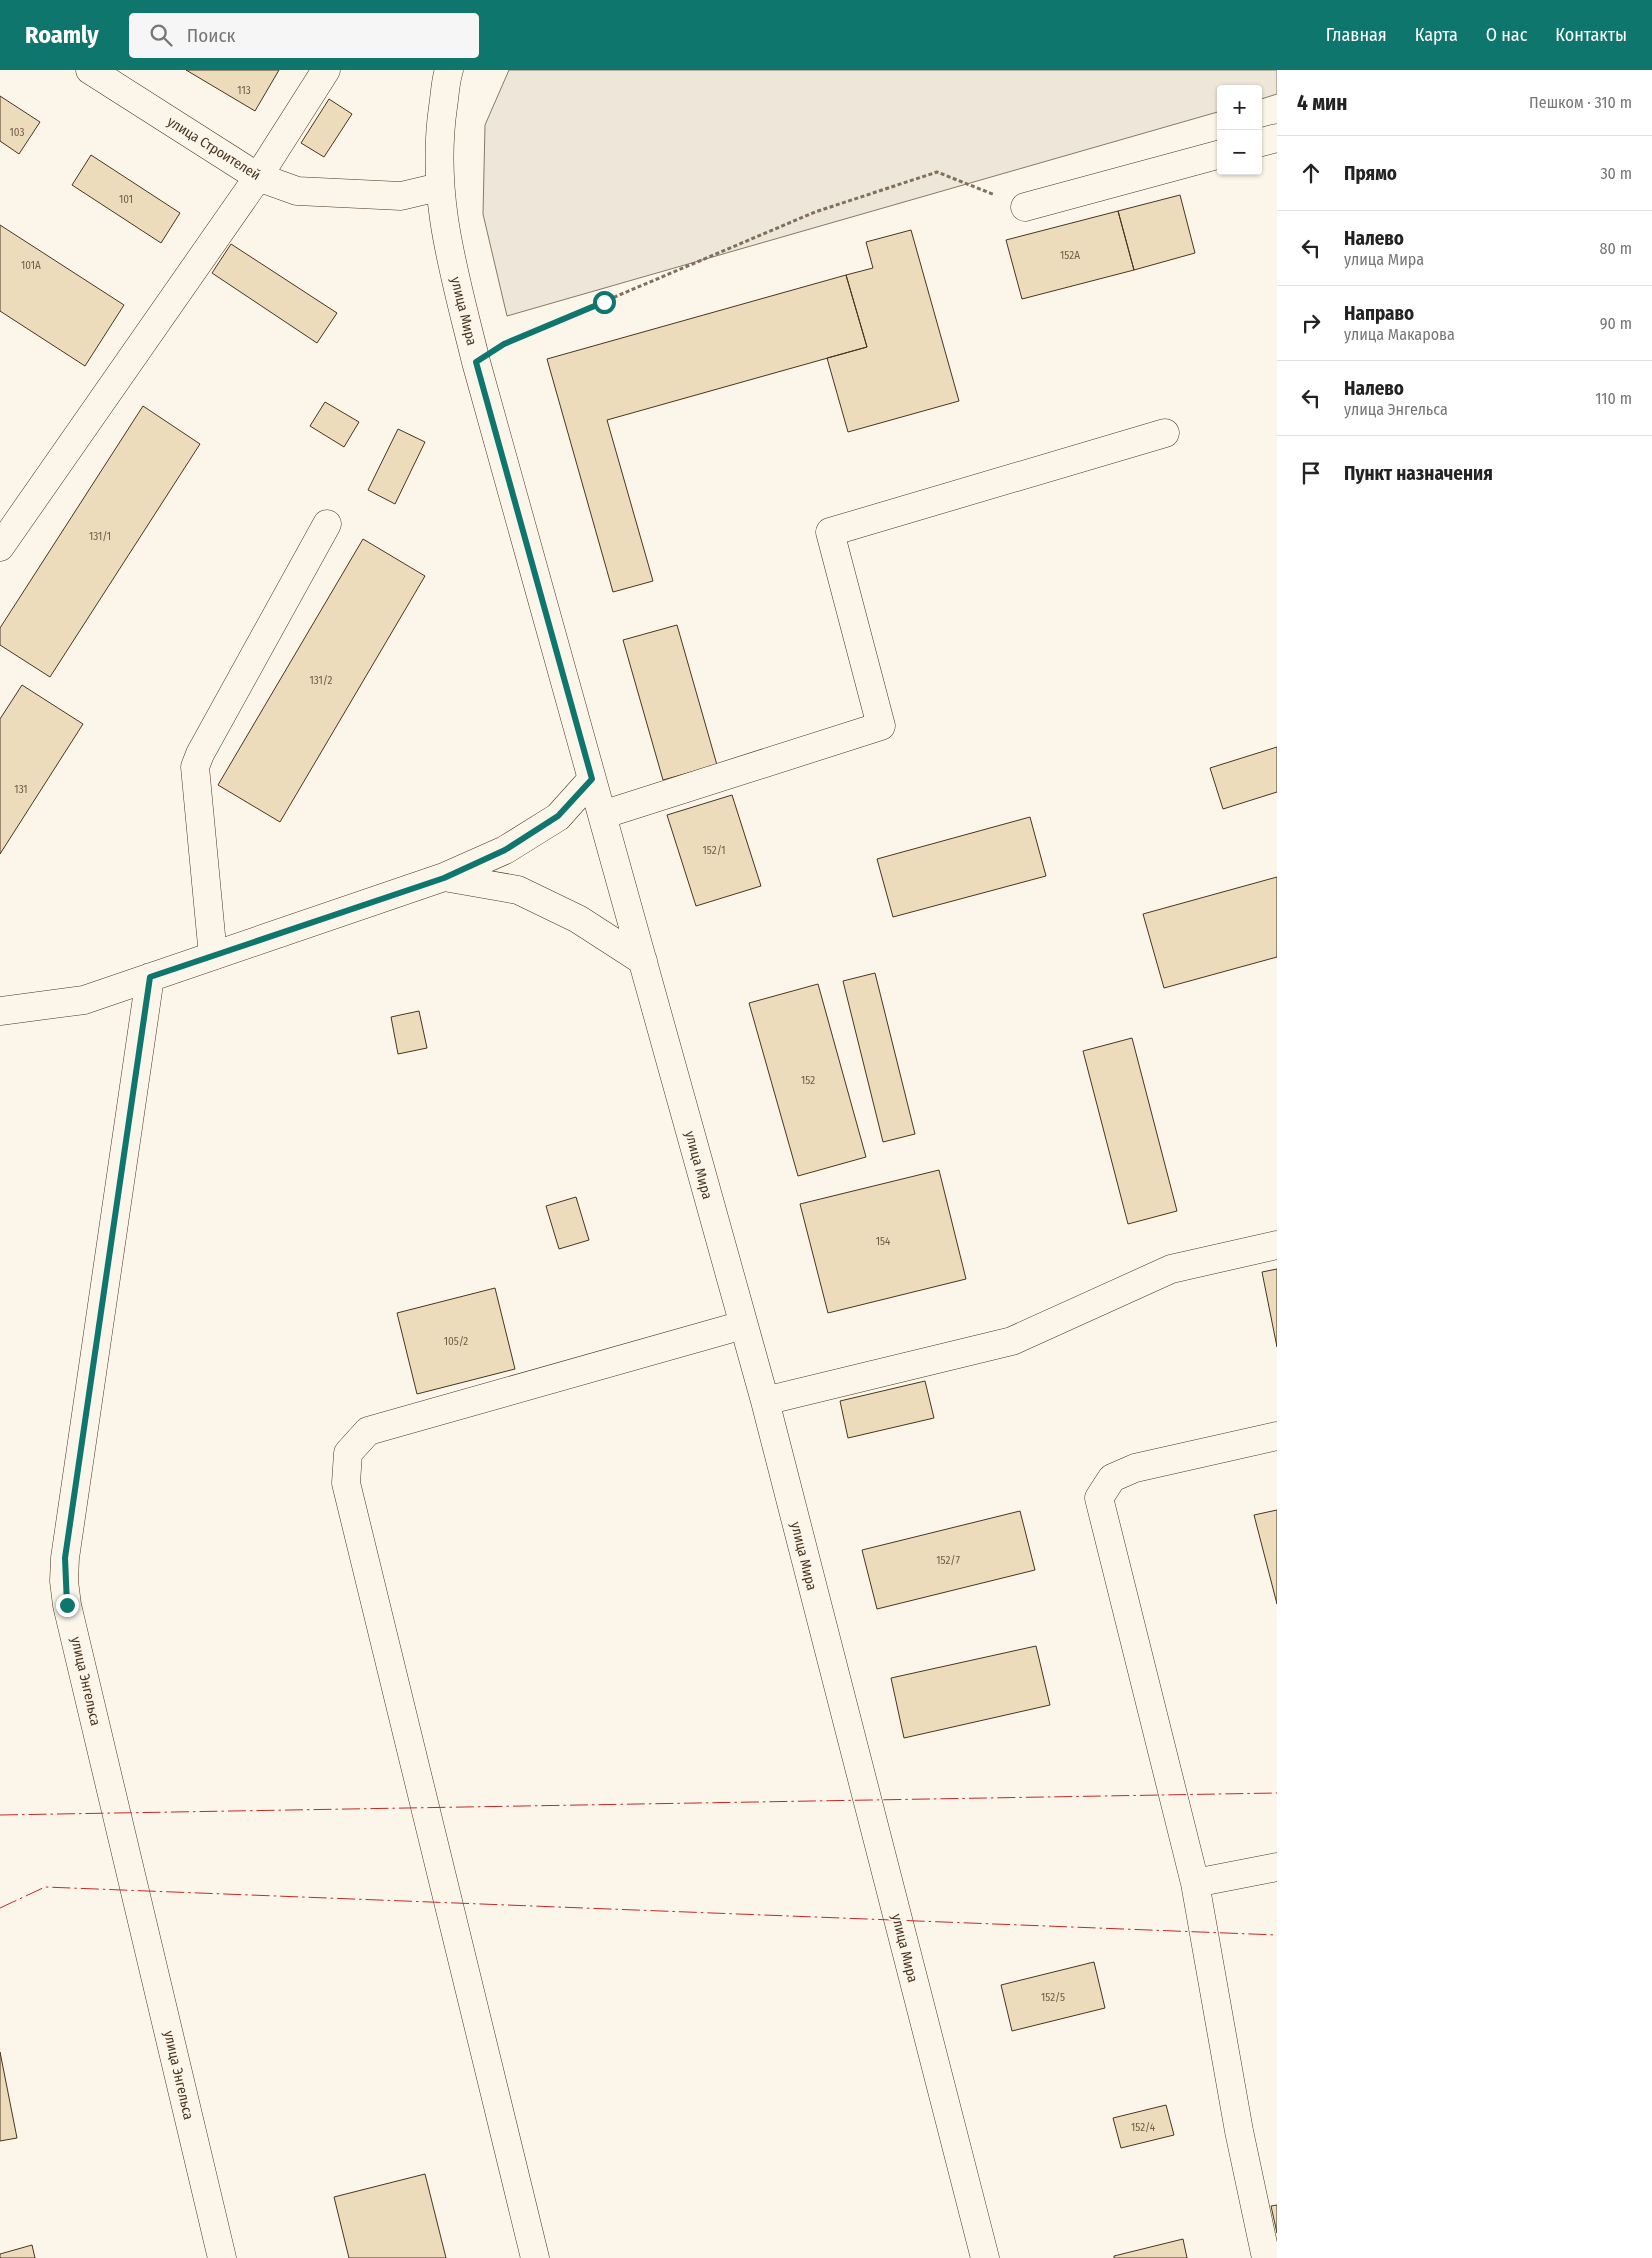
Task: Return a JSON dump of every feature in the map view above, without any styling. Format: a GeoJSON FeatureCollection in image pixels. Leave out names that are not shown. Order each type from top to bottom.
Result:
{"type":"FeatureCollection","features":[{"type":"Feature","properties":{"kind":"street","name":"улица Строителей"},"geometry":{"type":"LineString","coordinates":[[90,70],[258,177],[297,191],[401,196],[439,187]]}},
{"type":"Feature","properties":{"kind":"street"},"geometry":{"type":"LineString","coordinates":[[0,547],[258,177],[326,70]]}},
{"type":"Feature","properties":{"kind":"street","name":"улица Мира"},"geometry":{"type":"LineString","coordinates":[[449,70],[439,135],[439,187],[446,235],[476,362],[764,1401],[985,2258]]}},
{"type":"Feature","properties":{"kind":"street"},"geometry":{"type":"LineString","coordinates":[[1262,142],[1277,138]]}},
{"type":"Feature","properties":{"kind":"street"},"geometry":{"type":"LineString","coordinates":[[1025,207],[1217,155]]}},
{"type":"Feature","properties":{"kind":"street"},"geometry":{"type":"LineString","coordinates":[[602,815],[881,726],[830,532],[1165,433]]}},
{"type":"Feature","properties":{"kind":"street"},"geometry":{"type":"LineString","coordinates":[[214,956],[195,767],[200,754],[327,524]]}},
{"type":"Feature","properties":{"kind":"street"},"geometry":{"type":"LineString","coordinates":[[0,1011],[84,1000],[444,878],[505,850],[558,816],[592,779]]}},
{"type":"Feature","properties":{"kind":"street"},"geometry":{"type":"LineString","coordinates":[[444,878],[518,890],[578,919],[642,961]]}},
{"type":"Feature","properties":{"kind":"street","name":"улица Энгельса"},"geometry":{"type":"LineString","coordinates":[[150,977],[65,1558],[64,1581],[67,1605],[222,2258]]}},
{"type":"Feature","properties":{"kind":"street"},"geometry":{"type":"LineString","coordinates":[[764,1401],[1012,1341],[1171,1269],[1277,1245]]}},
{"type":"Feature","properties":{"kind":"street"},"geometry":{"type":"LineString","coordinates":[[535,2258],[346,1483],[348,1453],[368,1431],[743,1325]]}},
{"type":"Feature","properties":{"kind":"street"},"geometry":{"type":"LineString","coordinates":[[1266,2258],[1239,2131],[1195,1882],[1099,1498],[1112,1478],[1134,1468],[1277,1436]]}},
{"type":"Feature","properties":{"kind":"street"},"geometry":{"type":"LineString","coordinates":[[1195,1882],[1277,1867]]}},
{"type":"Feature","properties":{"kind":"path"},"geometry":{"type":"LineString","coordinates":[[476,362],[504,344],[815,212],[937,172],[1025,207]]}},
{"type":"Feature","properties":{"kind":"shaded area"},"geometry":{"type":"Polygon","coordinates":[[[509,70],[1277,70],[1277,94],[1262,99],[1262,85],[1217,85],[1217,112],[507,316],[483,214],[485,125],[509,70]]]}},
{"type":"Feature","properties":{"kind":"building"},"geometry":{"type":"Polygon","coordinates":[[[186,70],[279,70],[255,111],[186,70]]]}},
{"type":"Feature","properties":{"kind":"building"},"geometry":{"type":"Polygon","coordinates":[[[0,96],[40,122],[19,154],[0,141],[0,96]]]}},
{"type":"Feature","properties":{"kind":"building"},"geometry":{"type":"Polygon","coordinates":[[[329,99],[352,114],[324,157],[301,143],[329,99]]]}},
{"type":"Feature","properties":{"kind":"building"},"geometry":{"type":"Polygon","coordinates":[[[91,155],[180,213],[161,243],[72,185],[91,155]]]}},
{"type":"Feature","properties":{"kind":"building"},"geometry":{"type":"Polygon","coordinates":[[[1180,195],[1195,253],[1134,270],[1118,211],[1180,195]]]}},
{"type":"Feature","properties":{"kind":"building"},"geometry":{"type":"Polygon","coordinates":[[[1118,211],[1134,270],[1022,299],[1006,240],[1118,211]]]}},
{"type":"Feature","properties":{"kind":"building"},"geometry":{"type":"Polygon","coordinates":[[[0,225],[124,305],[85,366],[0,311],[0,225]]]}},
{"type":"Feature","properties":{"kind":"building"},"geometry":{"type":"Polygon","coordinates":[[[911,230],[959,401],[848,432],[827,358],[867,347],[846,275],[873,268],[866,242],[911,230]]]}},
{"type":"Feature","properties":{"kind":"building"},"geometry":{"type":"Polygon","coordinates":[[[231,244],[337,313],[317,343],[212,273],[231,244]]]}},
{"type":"Feature","properties":{"kind":"building"},"geometry":{"type":"Polygon","coordinates":[[[846,275],[867,347],[607,420],[653,581],[613,592],[547,359],[846,275]]]}},
{"type":"Feature","properties":{"kind":"building"},"geometry":{"type":"Polygon","coordinates":[[[325,402],[359,422],[344,447],[310,426],[325,402]]]}},
{"type":"Feature","properties":{"kind":"building"},"geometry":{"type":"Polygon","coordinates":[[[143,406],[200,444],[50,677],[0,645],[0,628],[143,406]]]}},
{"type":"Feature","properties":{"kind":"building"},"geometry":{"type":"Polygon","coordinates":[[[398,429],[425,442],[395,504],[368,490],[398,429]]]}},
{"type":"Feature","properties":{"kind":"building"},"geometry":{"type":"Polygon","coordinates":[[[363,539],[425,576],[280,822],[218,785],[363,539]]]}},
{"type":"Feature","properties":{"kind":"building"},"geometry":{"type":"Polygon","coordinates":[[[677,625],[717,765],[663,780],[623,640],[677,625]]]}},
{"type":"Feature","properties":{"kind":"building"},"geometry":{"type":"Polygon","coordinates":[[[22,685],[83,724],[0,854],[0,719],[22,685]]]}},
{"type":"Feature","properties":{"kind":"building"},"geometry":{"type":"Polygon","coordinates":[[[1277,747],[1277,792],[1223,809],[1210,768],[1277,747]]]}},
{"type":"Feature","properties":{"kind":"building"},"geometry":{"type":"Polygon","coordinates":[[[732,795],[761,886],[696,906],[667,815],[732,795]]]}},
{"type":"Feature","properties":{"kind":"building"},"geometry":{"type":"Polygon","coordinates":[[[1030,817],[1046,876],[893,917],[877,859],[1030,817]]]}},
{"type":"Feature","properties":{"kind":"building"},"geometry":{"type":"Polygon","coordinates":[[[1277,877],[1277,957],[1164,988],[1143,914],[1277,877]]]}},
{"type":"Feature","properties":{"kind":"building"},"geometry":{"type":"Polygon","coordinates":[[[875,973],[915,1134],[883,1142],[843,981],[875,973]]]}},
{"type":"Feature","properties":{"kind":"building"},"geometry":{"type":"Polygon","coordinates":[[[818,984],[866,1157],[798,1176],[749,1003],[818,984]]]}},
{"type":"Feature","properties":{"kind":"building"},"geometry":{"type":"Polygon","coordinates":[[[419,1011],[427,1048],[398,1054],[391,1017],[419,1011]]]}},
{"type":"Feature","properties":{"kind":"building"},"geometry":{"type":"Polygon","coordinates":[[[1132,1038],[1177,1211],[1128,1224],[1083,1051],[1132,1038]]]}},
{"type":"Feature","properties":{"kind":"building"},"geometry":{"type":"Polygon","coordinates":[[[939,1170],[966,1279],[828,1313],[800,1204],[939,1170]]]}},
{"type":"Feature","properties":{"kind":"building"},"geometry":{"type":"Polygon","coordinates":[[[576,1197],[589,1240],[559,1249],[546,1206],[576,1197]]]}},
{"type":"Feature","properties":{"kind":"building"},"geometry":{"type":"Polygon","coordinates":[[[1277,1269],[1277,1347],[1262,1272],[1277,1269]]]}},
{"type":"Feature","properties":{"kind":"building"},"geometry":{"type":"Polygon","coordinates":[[[495,1288],[515,1369],[417,1394],[397,1313],[495,1288]]]}},
{"type":"Feature","properties":{"kind":"building"},"geometry":{"type":"Polygon","coordinates":[[[925,1381],[934,1418],[848,1438],[840,1401],[925,1381]]]}},
{"type":"Feature","properties":{"kind":"building"},"geometry":{"type":"Polygon","coordinates":[[[1277,1510],[1277,1604],[1254,1515],[1277,1510]]]}},
{"type":"Feature","properties":{"kind":"building"},"geometry":{"type":"Polygon","coordinates":[[[1020,1511],[1035,1570],[877,1609],[862,1550],[1020,1511]]]}},
{"type":"Feature","properties":{"kind":"building"},"geometry":{"type":"Polygon","coordinates":[[[1036,1646],[1050,1705],[904,1738],[891,1678],[1036,1646]]]}},
{"type":"Feature","properties":{"kind":"building"},"geometry":{"type":"Polygon","coordinates":[[[1094,1962],[1105,2008],[1012,2031],[1001,1985],[1094,1962]]]}},
{"type":"Feature","properties":{"kind":"building"},"geometry":{"type":"Polygon","coordinates":[[[0,2052],[17,2138],[0,2141],[0,2052]]]}},
{"type":"Feature","properties":{"kind":"building"},"geometry":{"type":"Polygon","coordinates":[[[1166,2105],[1174,2135],[1121,2148],[1113,2118],[1166,2105]]]}},
{"type":"Feature","properties":{"kind":"building"},"geometry":{"type":"Polygon","coordinates":[[[425,2174],[446,2258],[349,2258],[334,2197],[425,2174]]]}},
{"type":"Feature","properties":{"kind":"building"},"geometry":{"type":"Polygon","coordinates":[[[1277,2205],[1277,2233],[1271,2206],[1277,2205]]]}},
{"type":"Feature","properties":{"kind":"building"},"geometry":{"type":"Polygon","coordinates":[[[1183,2239],[1187,2258],[1114,2258],[1114,2256],[1183,2239]]]}},
{"type":"Feature","properties":{"kind":"building"},"geometry":{"type":"Polygon","coordinates":[[[32,2245],[35,2258],[0,2258],[0,2254],[32,2245]]]}},
{"type":"Feature","properties":{"kind":"power"},"geometry":{"type":"LineString","coordinates":[[0,1815],[1277,1793]]}},
{"type":"Feature","properties":{"kind":"power"},"geometry":{"type":"LineString","coordinates":[[0,1908],[45,1887],[1277,1935]]}},
{"type":"Feature","properties":{"kind":"route"},"geometry":{"type":"LineString","coordinates":[[67,1605],[64,1581],[65,1558],[150,977],[444,878],[505,850],[558,816],[592,779],[476,362],[504,344],[604,302]]}}]}
